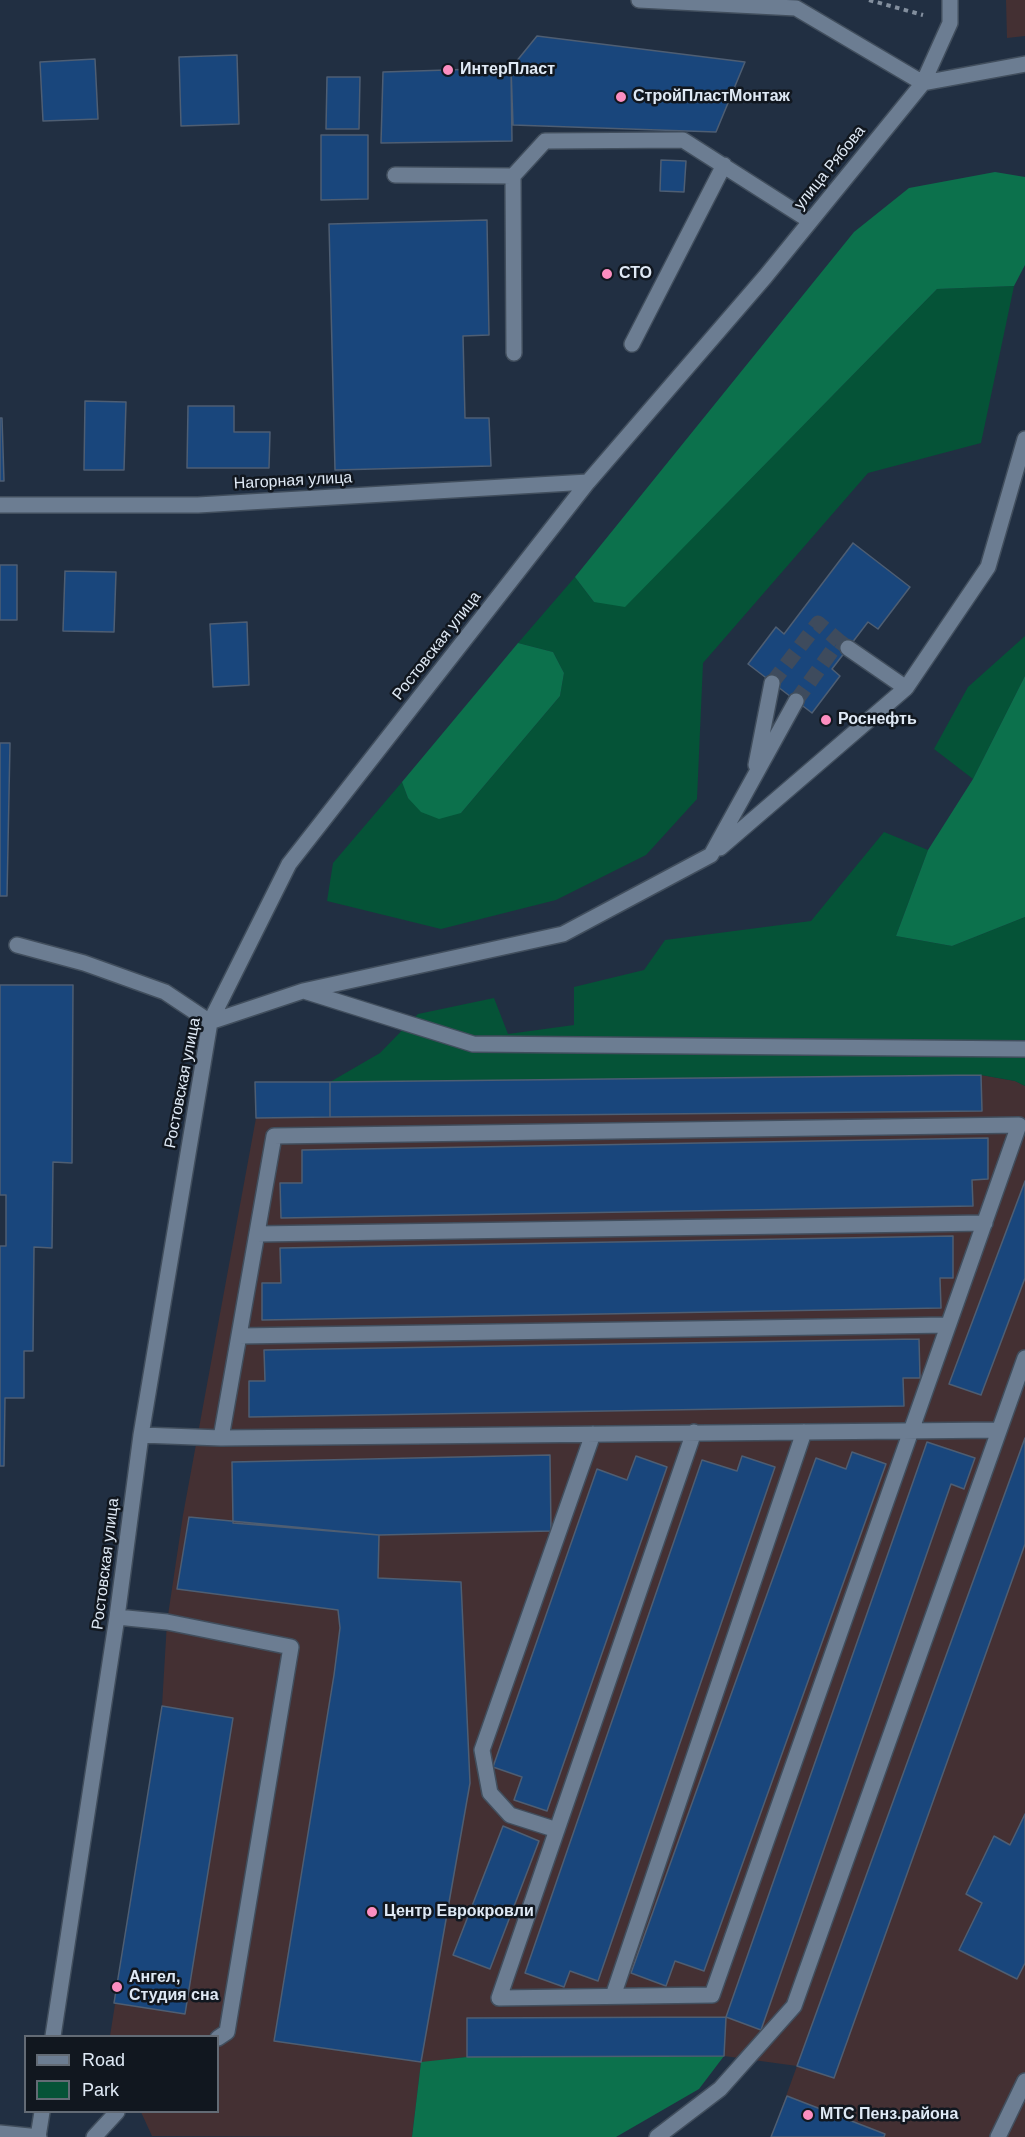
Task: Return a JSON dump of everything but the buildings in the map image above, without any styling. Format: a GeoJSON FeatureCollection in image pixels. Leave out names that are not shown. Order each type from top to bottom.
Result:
{"type":"FeatureCollection","features":[{"type":"Feature","properties":{"kind":"street"},"geometry":{"type":"LineString","coordinates":[[639,0],[796,8],[923,83],[1025,64]]}},
{"type":"Feature","properties":{"kind":"street","name":"улица Рябова"},"geometry":{"type":"LineString","coordinates":[[765,277],[923,83],[950,23],[950,0]]}},
{"type":"Feature","properties":{"kind":"street"},"geometry":{"type":"LineString","coordinates":[[514,353],[513,176],[545,141],[683,140],[810,221]]}},
{"type":"Feature","properties":{"kind":"street"},"geometry":{"type":"LineString","coordinates":[[632,344],[724,165]]}},
{"type":"Feature","properties":{"kind":"street"},"geometry":{"type":"LineString","coordinates":[[395,176],[513,176]]}},
{"type":"Feature","properties":{"kind":"street","name":"Ростовская улица"},"geometry":{"type":"LineString","coordinates":[[53,2035],[117,1617],[141,1435],[210,1022],[289,864],[588,482],[765,277]]}},
{"type":"Feature","properties":{"kind":"street"},"geometry":{"type":"LineString","coordinates":[[17,945],[84,963],[165,992],[210,1022],[303,991],[563,934],[711,855],[906,688],[988,567],[1025,439]]}},
{"type":"Feature","properties":{"kind":"street","name":"Нагорная улица"},"geometry":{"type":"LineString","coordinates":[[0,505],[198,505],[588,482]]}},
{"type":"Feature","properties":{"kind":"street"},"geometry":{"type":"LineString","coordinates":[[848,648],[906,688]]}},
{"type":"Feature","properties":{"kind":"street"},"geometry":{"type":"LineString","coordinates":[[753,780],[772,683]]}},
{"type":"Feature","properties":{"kind":"street"},"geometry":{"type":"LineString","coordinates":[[711,855],[796,701]]}},
{"type":"Feature","properties":{"kind":"street"},"geometry":{"type":"LineString","coordinates":[[303,991],[473,1044],[1025,1049]]}},
{"type":"Feature","properties":{"kind":"street"},"geometry":{"type":"LineString","coordinates":[[221,1438],[274,1136],[1019,1125],[712,1995],[500,1998],[694,1432]]}},
{"type":"Feature","properties":{"kind":"street"},"geometry":{"type":"LineString","coordinates":[[257,1234],[985,1223]]}},
{"type":"Feature","properties":{"kind":"street"},"geometry":{"type":"LineString","coordinates":[[239,1336],[948,1325]]}},
{"type":"Feature","properties":{"kind":"street"},"geometry":{"type":"LineString","coordinates":[[657,2137],[720,2089],[794,2006],[1025,1358]]}},
{"type":"Feature","properties":{"kind":"street"},"geometry":{"type":"LineString","coordinates":[[141,1435],[221,1438],[999,1430]]}},
{"type":"Feature","properties":{"kind":"street"},"geometry":{"type":"LineString","coordinates":[[613,1996],[804,1432]]}},
{"type":"Feature","properties":{"kind":"street"},"geometry":{"type":"LineString","coordinates":[[557,1830],[510,1815],[490,1793],[482,1750],[593,1434]]}},
{"type":"Feature","properties":{"kind":"street"},"geometry":{"type":"LineString","coordinates":[[117,1617],[167,1622],[291,1647],[227,2032],[219,2037]]}},
{"type":"Feature","properties":{"kind":"street"},"geometry":{"type":"LineString","coordinates":[[998,2137],[1025,2081]]}},
{"type":"Feature","properties":{"kind":"street"},"geometry":{"type":"LineString","coordinates":[[0,2133],[38,2137],[42,2113]]}},
{"type":"Feature","properties":{"kind":"street"},"geometry":{"type":"LineString","coordinates":[[94,2137],[116,2113]]}},
{"type":"Feature","properties":{"kind":"path"},"geometry":{"type":"LineString","coordinates":[[869,0],[950,23]]}},
{"type":"Feature","properties":{"kind":"shaded area"},"geometry":{"type":"Polygon","coordinates":[[[1006,0],[1025,0],[1025,36],[1007,38],[1006,0]]]}},
{"type":"Feature","properties":{"kind":"shaded area"},"geometry":{"type":"Polygon","coordinates":[[[981,1075],[1015,1081],[1025,1086],[1025,2137],[771,2137],[797,2066],[724,2056],[467,2057],[421,2063],[412,2137],[152,2136],[141,2113],[219,2113],[219,2035],[110,2035],[162,1706],[167,1622],[183,1515],[256,1118],[330,1117],[330,1082],[981,1075]]]}},
{"type":"Feature","properties":{"kind":"green space"},"geometry":{"type":"Polygon","coordinates":[[[995,172],[1025,177],[1025,265],[1014,286],[937,289],[625,607],[594,602],[575,577],[854,232],[909,188],[995,172]]]}},
{"type":"Feature","properties":{"kind":"green space"},"geometry":{"type":"Polygon","coordinates":[[[1014,286],[981,443],[868,473],[703,663],[697,799],[646,855],[556,900],[441,929],[327,901],[333,863],[402,782],[408,798],[461,813],[560,696],[564,673],[553,652],[518,643],[575,577],[594,602],[712,518],[937,289],[1014,286]]]}},
{"type":"Feature","properties":{"kind":"green space"},"geometry":{"type":"Polygon","coordinates":[[[1025,636],[1025,676],[973,779],[934,749],[968,687],[1025,636]]]}},
{"type":"Feature","properties":{"kind":"green space"},"geometry":{"type":"Polygon","coordinates":[[[518,643],[553,652],[564,673],[560,696],[461,813],[439,819],[421,812],[408,798],[402,782],[518,643]]]}},
{"type":"Feature","properties":{"kind":"green space"},"geometry":{"type":"Polygon","coordinates":[[[1025,676],[1025,917],[952,946],[896,936],[928,850],[973,779],[1025,676]]]}},
{"type":"Feature","properties":{"kind":"green space"},"geometry":{"type":"Polygon","coordinates":[[[884,832],[928,850],[896,936],[952,946],[1025,917],[1025,1086],[1015,1081],[981,1075],[330,1082],[380,1053],[418,1014],[494,998],[508,1034],[574,1025],[574,987],[644,970],[665,940],[811,921],[884,832]]]}},
{"type":"Feature","properties":{"kind":"green space"},"geometry":{"type":"Polygon","coordinates":[[[724,2056],[699,2089],[616,2137],[412,2137],[421,2062],[467,2057],[724,2056]]]}},
{"type":"Feature","properties":{"kind":"tunnel"},"geometry":{"type":"LineString","coordinates":[[772,683],[818,623],[839,641]]}},
{"type":"Feature","properties":{"kind":"tunnel"},"geometry":{"type":"LineString","coordinates":[[796,701],[839,641],[847,647]]}},
{"type":"Feature","properties":{"kind":"place","name":"ИнтерПласт"},"geometry":{"type":"Point","coordinates":[448,70]}},
{"type":"Feature","properties":{"kind":"place","name":"СтройПластМонтаж"},"geometry":{"type":"Point","coordinates":[621,97]}},
{"type":"Feature","properties":{"kind":"place","name":"СТО"},"geometry":{"type":"Point","coordinates":[607,274]}},
{"type":"Feature","properties":{"kind":"place","name":"Роснефть"},"geometry":{"type":"Point","coordinates":[826,720]}},
{"type":"Feature","properties":{"kind":"place","name":"Центр Еврокровли"},"geometry":{"type":"Point","coordinates":[372,1912]}},
{"type":"Feature","properties":{"kind":"place","name":"Ангел, Студия сна"},"geometry":{"type":"Point","coordinates":[117,1987]}},
{"type":"Feature","properties":{"kind":"place","name":"МТС Пенз.района"},"geometry":{"type":"Point","coordinates":[808,2115]}}]}
